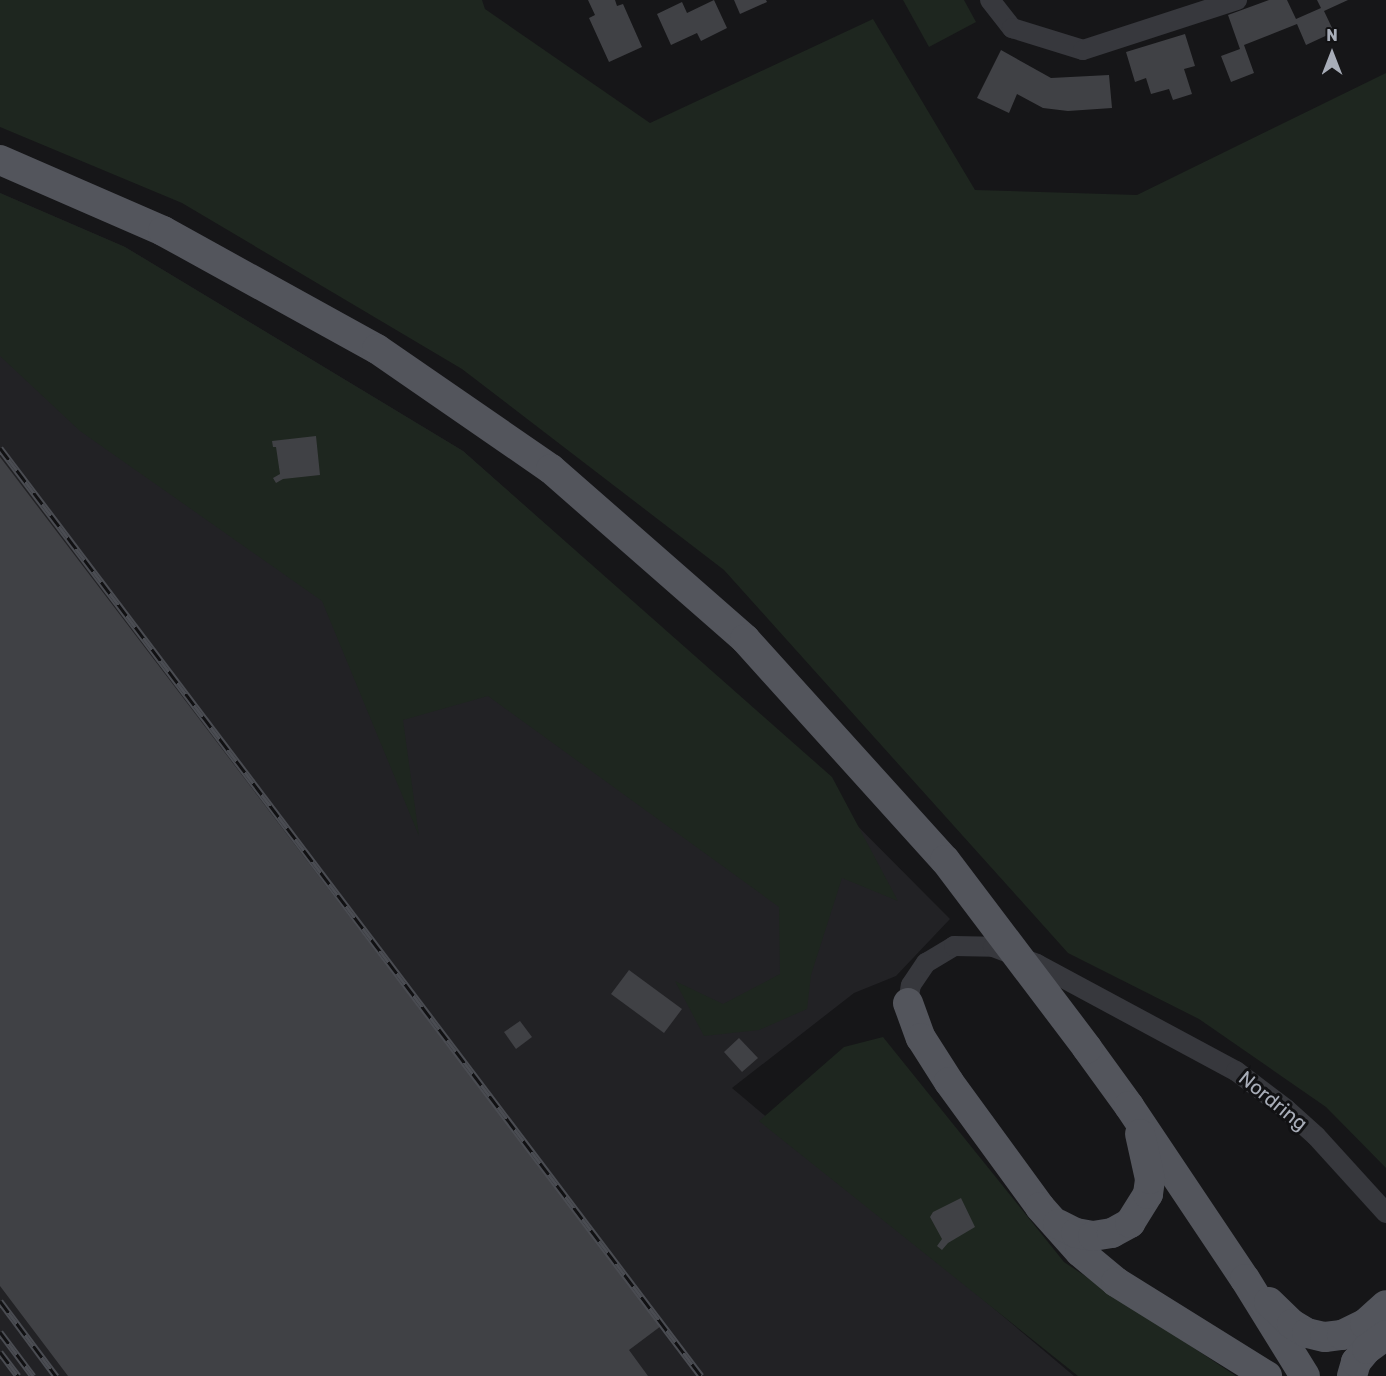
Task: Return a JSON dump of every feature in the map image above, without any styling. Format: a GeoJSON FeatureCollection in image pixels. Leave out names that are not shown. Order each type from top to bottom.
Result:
{"type":"FeatureCollection","features":[{"type":"Feature","properties":{"kind":"main road"},"geometry":{"type":"LineString","coordinates":[[0,160],[163,231],[377,349],[551,469],[745,639],[945,860],[1129,1106],[1245,1279],[1305,1376]]}},
{"type":"Feature","properties":{"kind":"main road"},"geometry":{"type":"LineString","coordinates":[[908,1004],[921,1038],[949,1082],[1040,1208],[1058,1224],[1080,1252],[1116,1282],[1267,1376]]}},
{"type":"Feature","properties":{"kind":"main road"},"geometry":{"type":"LineString","coordinates":[[1058,1224],[1076,1233],[1093,1236],[1112,1233],[1130,1223],[1140,1210],[1148,1194],[1150,1179],[1145,1151],[1129,1106]]}},
{"type":"Feature","properties":{"kind":"main road"},"geometry":{"type":"LineString","coordinates":[[1245,1279],[1292,1324],[1307,1333],[1325,1337],[1342,1335],[1365,1324],[1386,1305]]}},
{"type":"Feature","properties":{"kind":"main road"},"geometry":{"type":"LineString","coordinates":[[1352,1376],[1356,1362],[1367,1349],[1386,1335]]}},
{"type":"Feature","properties":{"kind":"street"},"geometry":{"type":"LineString","coordinates":[[990,0],[1012,28],[1083,50],[1237,0]]}},
{"type":"Feature","properties":{"kind":"street","name":"Nordring"},"geometry":{"type":"LineString","coordinates":[[908,1004],[911,985],[926,963],[954,946],[966,944],[993,947],[1037,964],[1236,1071],[1286,1109],[1316,1136],[1386,1213]]}},
{"type":"Feature","properties":{"kind":"shaded area"},"geometry":{"type":"Polygon","coordinates":[[[0,0],[482,0],[485,9],[650,123],[873,19],[975,190],[1137,195],[1386,73],[1386,1168],[1326,1107],[1199,1019],[1068,953],[724,570],[462,369],[182,203],[0,127],[0,0]]]}},
{"type":"Feature","properties":{"kind":"shaded area"},"geometry":{"type":"Polygon","coordinates":[[[903,0],[964,0],[976,22],[929,47],[903,0]]]}},
{"type":"Feature","properties":{"kind":"shaded area"},"geometry":{"type":"Polygon","coordinates":[[[0,193],[125,247],[463,451],[654,621],[950,919],[896,976],[854,993],[732,1088],[1074,1376],[0,1376],[0,193]]]}},
{"type":"Feature","properties":{"kind":"shaded area"},"geometry":{"type":"Polygon","coordinates":[[[0,193],[125,247],[463,451],[832,777],[898,901],[842,878],[811,975],[807,1009],[759,1030],[704,1036],[675,981],[723,1004],[780,974],[779,907],[488,696],[403,720],[419,836],[322,601],[80,431],[0,356],[0,193]]]}},
{"type":"Feature","properties":{"kind":"shaded area"},"geometry":{"type":"Polygon","coordinates":[[[883,1037],[1064,1262],[1236,1376],[1078,1376],[759,1121],[844,1047],[883,1037]]]}},
{"type":"Feature","properties":{"kind":"building"},"geometry":{"type":"Polygon","coordinates":[[[588,0],[615,0],[617,6],[623,4],[642,47],[609,62],[589,18],[595,15],[588,0]]]}},
{"type":"Feature","properties":{"kind":"building"},"geometry":{"type":"Polygon","coordinates":[[[714,0],[727,28],[701,41],[697,33],[671,45],[657,14],[682,2],[687,13],[714,0]]]}},
{"type":"Feature","properties":{"kind":"building"},"geometry":{"type":"Polygon","coordinates":[[[734,0],[766,0],[767,2],[740,14],[734,0]]]}},
{"type":"Feature","properties":{"kind":"building"},"geometry":{"type":"Polygon","coordinates":[[[1269,0],[1287,0],[1296,19],[1321,8],[1317,0],[1348,0],[1324,11],[1334,32],[1306,45],[1297,24],[1244,45],[1254,73],[1231,82],[1221,56],[1240,49],[1228,15],[1269,0]]]}},
{"type":"Feature","properties":{"kind":"building"},"geometry":{"type":"Polygon","coordinates":[[[1185,34],[1195,66],[1184,69],[1192,94],[1173,100],[1169,89],[1151,94],[1146,78],[1135,82],[1126,52],[1185,34]]]}},
{"type":"Feature","properties":{"kind":"building"},"geometry":{"type":"Polygon","coordinates":[[[1001,50],[1051,78],[1109,75],[1112,108],[1068,111],[1043,108],[1017,94],[1009,113],[977,98],[1001,50]]]}},
{"type":"Feature","properties":{"kind":"building"},"geometry":{"type":"Polygon","coordinates":[[[316,436],[320,475],[283,479],[276,483],[273,478],[280,474],[276,447],[273,447],[272,441],[316,436]]]}},
{"type":"Feature","properties":{"kind":"building"},"geometry":{"type":"Polygon","coordinates":[[[0,457],[661,1326],[629,1350],[648,1376],[68,1376],[0,1286],[0,457]]]}},
{"type":"Feature","properties":{"kind":"building"},"geometry":{"type":"Polygon","coordinates":[[[629,970],[682,1009],[664,1033],[611,994],[629,970]]]}},
{"type":"Feature","properties":{"kind":"building"},"geometry":{"type":"Polygon","coordinates":[[[520,1021],[532,1037],[516,1049],[504,1032],[520,1021]]]}},
{"type":"Feature","properties":{"kind":"building"},"geometry":{"type":"Polygon","coordinates":[[[739,1038],[758,1058],[742,1072],[724,1052],[739,1038]]]}},
{"type":"Feature","properties":{"kind":"building"},"geometry":{"type":"Polygon","coordinates":[[[961,1198],[975,1227],[948,1243],[942,1250],[937,1246],[942,1239],[930,1217],[933,1212],[961,1198]]]}},
{"type":"Feature","properties":{"kind":"railway"},"geometry":{"type":"LineString","coordinates":[[0,448],[701,1376]]}},
{"type":"Feature","properties":{"kind":"railway"},"geometry":{"type":"LineString","coordinates":[[0,1301],[56,1376]]}},
{"type":"Feature","properties":{"kind":"railway"},"geometry":{"type":"LineString","coordinates":[[0,1332],[33,1376]]}},
{"type":"Feature","properties":{"kind":"railway"},"geometry":{"type":"LineString","coordinates":[[0,1352],[18,1376]]}}]}
